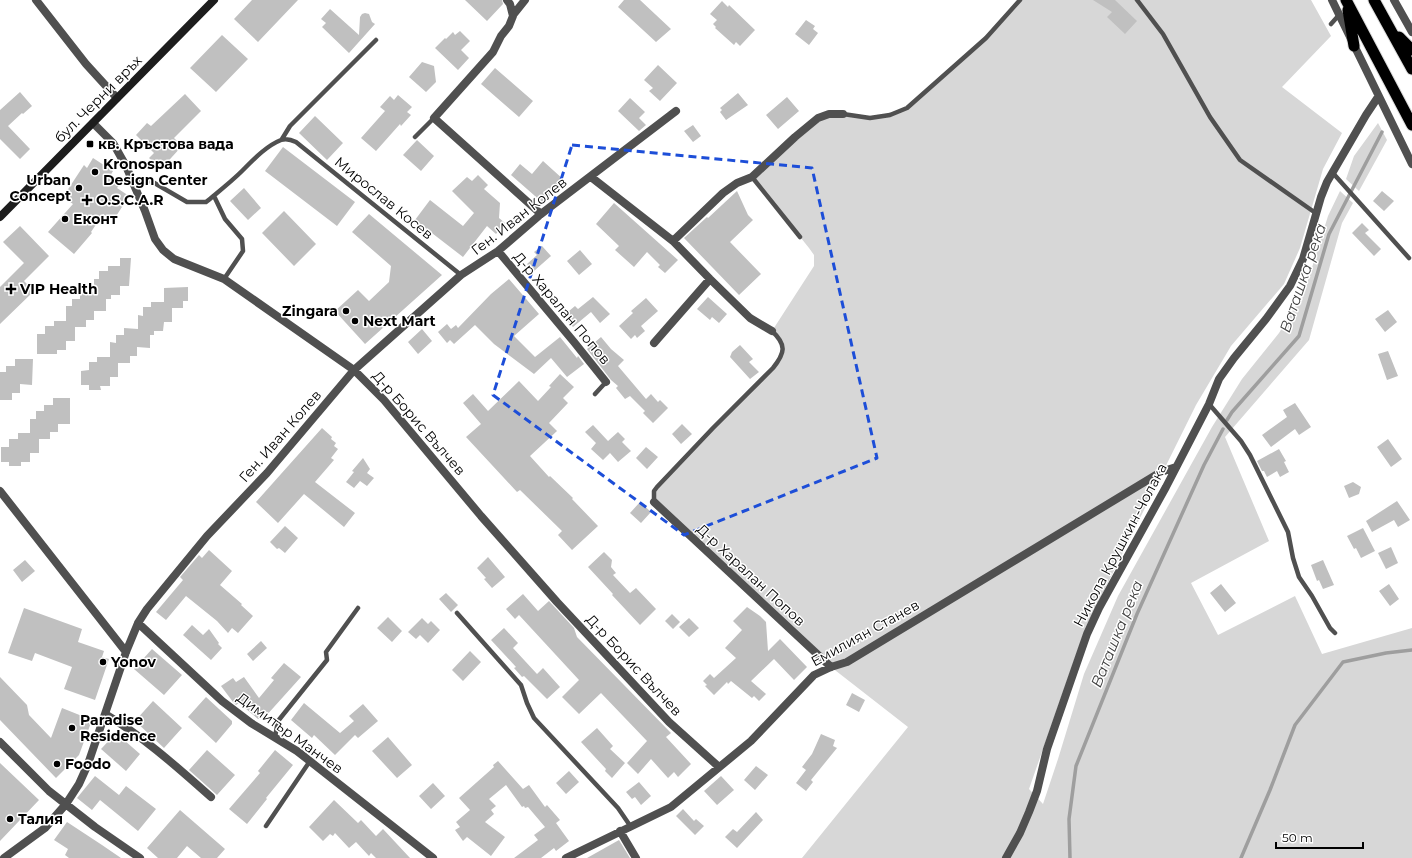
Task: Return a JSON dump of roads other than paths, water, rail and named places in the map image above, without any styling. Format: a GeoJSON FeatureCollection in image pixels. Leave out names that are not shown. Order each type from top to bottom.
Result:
{"type":"FeatureCollection","features":[{"type":"Feature","properties":{"kind":"highway"},"geometry":{"type":"LineString","coordinates":[[1346,0],[1354,46]]}},
{"type":"Feature","properties":{"kind":"highway"},"geometry":{"type":"LineString","coordinates":[[1346,0],[1412,125]]}},
{"type":"Feature","properties":{"kind":"highway"},"geometry":{"type":"LineString","coordinates":[[1374,0],[1412,69]]}},
{"type":"Feature","properties":{"kind":"highway"},"geometry":{"type":"LineString","coordinates":[[1389,26],[1412,50]]}},
{"type":"Feature","properties":{"kind":"main road","name":"бул. Черни връх"},"geometry":{"type":"LineString","coordinates":[[0,217],[214,0]]}},
{"type":"Feature","properties":{"kind":"street"},"geometry":{"type":"LineString","coordinates":[[36,0],[86,64],[117,98]]}},
{"type":"Feature","properties":{"kind":"street"},"geometry":{"type":"LineString","coordinates":[[507,0],[510,4],[513,15]]}},
{"type":"Feature","properties":{"kind":"street"},"geometry":{"type":"LineString","coordinates":[[525,0],[513,15],[509,26],[501,36],[493,52],[434,118],[541,214]]}},
{"type":"Feature","properties":{"kind":"street"},"geometry":{"type":"LineString","coordinates":[[1332,0],[1412,164]]}},
{"type":"Feature","properties":{"kind":"street"},"geometry":{"type":"LineString","coordinates":[[1394,0],[1412,32]]}},
{"type":"Feature","properties":{"kind":"street","name":"Никола Крушкин-Чолака"},"geometry":{"type":"LineString","coordinates":[[1006,858],[1020,833],[1029,812],[1036,792],[1047,749],[1087,634],[1099,608],[1166,487],[1209,404],[1220,379],[1290,286],[1303,259],[1321,197],[1332,172],[1378,97]]}},
{"type":"Feature","properties":{"kind":"street","name":"Ген. Иван Колев"},"geometry":{"type":"LineString","coordinates":[[4,858],[45,828],[66,804],[79,784],[88,764],[126,652],[138,623],[147,609],[207,536],[267,473],[354,370],[461,275],[498,251],[541,214],[591,177],[676,110]]}},
{"type":"Feature","properties":{"kind":"street"},"geometry":{"type":"LineString","coordinates":[[673,241],[723,193],[737,182],[752,177],[818,118],[829,114],[843,114]]}},
{"type":"Feature","properties":{"kind":"street","name":"Д-р Борис Вълчев"},"geometry":{"type":"LineString","coordinates":[[93,123],[113,143],[126,166],[146,211],[155,239],[163,250],[174,259],[224,279],[354,370],[403,422],[481,516],[557,602],[669,722],[719,767]]}},
{"type":"Feature","properties":{"kind":"street"},"geometry":{"type":"LineString","coordinates":[[591,177],[673,241],[750,318],[772,331]]}},
{"type":"Feature","properties":{"kind":"street","name":"Д-р Харалан Попов"},"geometry":{"type":"LineString","coordinates":[[498,251],[570,336],[606,382]]}},
{"type":"Feature","properties":{"kind":"street"},"geometry":{"type":"LineString","coordinates":[[654,342],[710,279]]}},
{"type":"Feature","properties":{"kind":"street","name":"Емилиян Станев"},"geometry":{"type":"LineString","coordinates":[[566,858],[671,808],[751,741],[814,676],[831,667],[847,662],[1161,472],[1176,467]]}},
{"type":"Feature","properties":{"kind":"street"},"geometry":{"type":"LineString","coordinates":[[0,491],[126,652]]}},
{"type":"Feature","properties":{"kind":"street","name":"Д-р Харалан Попов"},"geometry":{"type":"LineString","coordinates":[[654,502],[831,667]]}},
{"type":"Feature","properties":{"kind":"street","name":"Димитър Манчев"},"geometry":{"type":"LineString","coordinates":[[138,623],[222,701],[251,723],[297,751],[433,858]]}},
{"type":"Feature","properties":{"kind":"street"},"geometry":{"type":"LineString","coordinates":[[105,714],[120,723],[165,757],[210,797]]}},
{"type":"Feature","properties":{"kind":"street"},"geometry":{"type":"LineString","coordinates":[[0,742],[49,791],[140,858]]}},
{"type":"Feature","properties":{"kind":"street"},"geometry":{"type":"LineString","coordinates":[[620,831],[636,858]]}},
{"type":"Feature","properties":{"kind":"lane"},"geometry":{"type":"LineString","coordinates":[[843,114],[870,118],[890,115],[907,108],[986,38],[1020,0]]}},
{"type":"Feature","properties":{"kind":"lane"},"geometry":{"type":"LineString","coordinates":[[1137,0],[1163,34],[1210,116],[1240,160],[1317,214]]}},
{"type":"Feature","properties":{"kind":"lane"},"geometry":{"type":"LineString","coordinates":[[1331,24],[1339,15]]}},
{"type":"Feature","properties":{"kind":"lane"},"geometry":{"type":"LineString","coordinates":[[133,182],[151,181],[187,202],[206,202],[255,158],[282,139],[290,126],[376,40]]}},
{"type":"Feature","properties":{"kind":"lane"},"geometry":{"type":"LineString","coordinates":[[415,137],[434,118]]}},
{"type":"Feature","properties":{"kind":"lane","name":"Мирослав Косев"},"geometry":{"type":"LineString","coordinates":[[282,139],[296,142],[461,275]]}},
{"type":"Feature","properties":{"kind":"lane"},"geometry":{"type":"LineString","coordinates":[[1332,172],[1409,258]]}},
{"type":"Feature","properties":{"kind":"lane"},"geometry":{"type":"LineString","coordinates":[[752,177],[800,237]]}},
{"type":"Feature","properties":{"kind":"lane"},"geometry":{"type":"LineString","coordinates":[[214,196],[225,219],[242,239],[243,251],[224,279]]}},
{"type":"Feature","properties":{"kind":"lane"},"geometry":{"type":"LineString","coordinates":[[654,502],[654,491],[658,486],[781,358],[783,352],[782,343],[772,331]]}},
{"type":"Feature","properties":{"kind":"lane"},"geometry":{"type":"LineString","coordinates":[[595,394],[606,382]]}},
{"type":"Feature","properties":{"kind":"lane"},"geometry":{"type":"LineString","coordinates":[[1209,404],[1241,441],[1250,455],[1288,532],[1299,577],[1312,596],[1330,628],[1335,633]]}},
{"type":"Feature","properties":{"kind":"lane"},"geometry":{"type":"LineString","coordinates":[[275,737],[278,721],[327,660],[326,652],[358,608]]}},
{"type":"Feature","properties":{"kind":"lane"},"geometry":{"type":"LineString","coordinates":[[457,612],[522,685],[527,703],[534,718],[618,808],[631,827]]}},
{"type":"Feature","properties":{"kind":"lane"},"geometry":{"type":"LineString","coordinates":[[266,826],[310,761]]}},
{"type":"Feature","properties":{"kind":"waterway","name":"Ваташка река"},"geometry":{"type":"LineString","coordinates":[[1227,420],[1232,412],[1299,336],[1329,234],[1382,132]]}},
{"type":"Feature","properties":{"kind":"waterway","name":"Ваташка река"},"geometry":{"type":"LineString","coordinates":[[1070,858],[1069,819],[1076,766],[1137,614],[1204,465],[1223,429]]}},
{"type":"Feature","properties":{"kind":"waterway"},"geometry":{"type":"LineString","coordinates":[[1241,858],[1270,790],[1295,725],[1343,662],[1386,653],[1412,650]]}},
{"type":"Feature","properties":{"kind":"place","name":"кв. Кръстова вада"},"geometry":{"type":"Point","coordinates":[90,144]}},
{"type":"Feature","properties":{"kind":"place","name":"Kronospan Design Center"},"geometry":{"type":"Point","coordinates":[95,172]}},
{"type":"Feature","properties":{"kind":"place","name":"Urban Concept"},"geometry":{"type":"Point","coordinates":[79,188]}},
{"type":"Feature","properties":{"kind":"place","name":"O.S.C.A.R"},"geometry":{"type":"Point","coordinates":[87,200]}},
{"type":"Feature","properties":{"kind":"place","name":"Еконт"},"geometry":{"type":"Point","coordinates":[65,219]}},
{"type":"Feature","properties":{"kind":"place","name":"VIP Health"},"geometry":{"type":"Point","coordinates":[11,289]}},
{"type":"Feature","properties":{"kind":"place","name":"Zingara"},"geometry":{"type":"Point","coordinates":[346,311]}},
{"type":"Feature","properties":{"kind":"place","name":"Next Mart"},"geometry":{"type":"Point","coordinates":[355,321]}},
{"type":"Feature","properties":{"kind":"place","name":"Yonov"},"geometry":{"type":"Point","coordinates":[103,662]}},
{"type":"Feature","properties":{"kind":"place","name":"Paradise Residence"},"geometry":{"type":"Point","coordinates":[72,728]}},
{"type":"Feature","properties":{"kind":"place","name":"Foodo"},"geometry":{"type":"Point","coordinates":[57,764]}},
{"type":"Feature","properties":{"kind":"place","name":"Талия"},"geometry":{"type":"Point","coordinates":[10,819]}}]}
